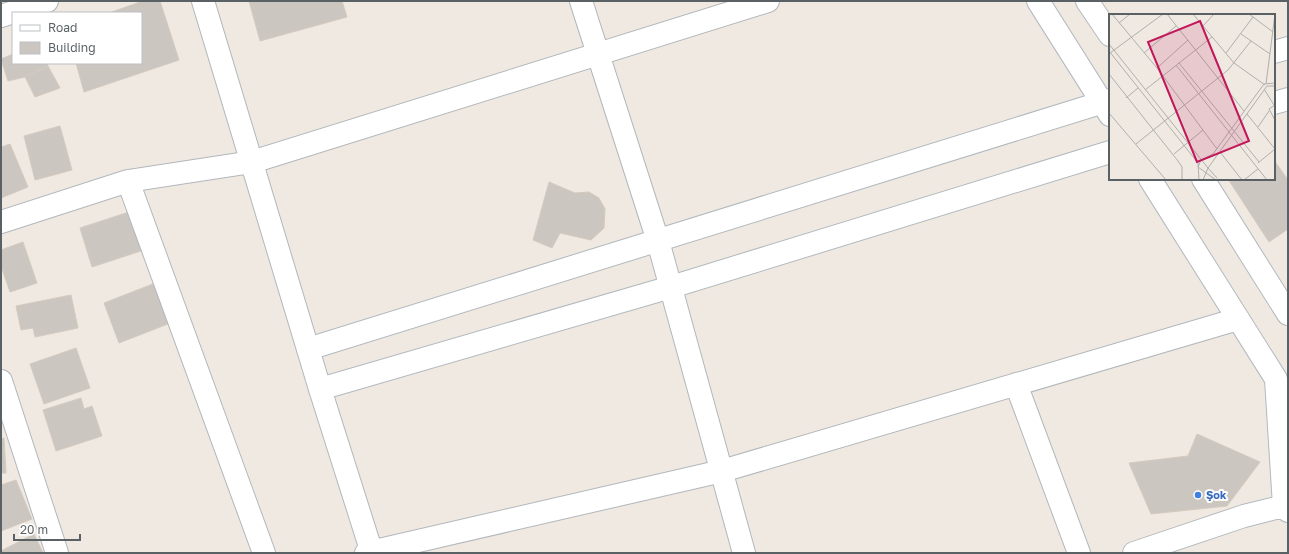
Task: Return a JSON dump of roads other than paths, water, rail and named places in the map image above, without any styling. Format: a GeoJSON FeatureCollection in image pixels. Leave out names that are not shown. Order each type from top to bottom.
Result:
{"type":"FeatureCollection","features":[{"type":"Feature","properties":{"kind":"street"},"geometry":{"type":"LineString","coordinates":[[13,12],[47,1]]}},
{"type":"Feature","properties":{"kind":"street"},"geometry":{"type":"LineString","coordinates":[[203,1],[370,553],[722,471],[1238,318]]}},
{"type":"Feature","properties":{"kind":"street"},"geometry":{"type":"LineString","coordinates":[[581,1],[658,241],[744,553]]}},
{"type":"Feature","properties":{"kind":"street"},"geometry":{"type":"LineString","coordinates":[[1,222],[128,181],[252,162],[768,1]]}},
{"type":"Feature","properties":{"kind":"street"},"geometry":{"type":"LineString","coordinates":[[308,349],[658,241],[1107,106],[1038,1]]}},
{"type":"Feature","properties":{"kind":"street"},"geometry":{"type":"LineString","coordinates":[[1087,1],[1109,34]]}},
{"type":"Feature","properties":{"kind":"street"},"geometry":{"type":"LineString","coordinates":[[1,16],[12,12]]}},
{"type":"Feature","properties":{"kind":"street"},"geometry":{"type":"LineString","coordinates":[[1275,52],[1288,48]]}},
{"type":"Feature","properties":{"kind":"street"},"geometry":{"type":"LineString","coordinates":[[1275,103],[1288,99]]}},
{"type":"Feature","properties":{"kind":"street"},"geometry":{"type":"LineString","coordinates":[[320,389],[671,287],[1109,152]]}},
{"type":"Feature","properties":{"kind":"street"},"geometry":{"type":"LineString","coordinates":[[1134,553],[1244,516],[1287,508],[1276,379],[1151,180]]}},
{"type":"Feature","properties":{"kind":"street"},"geometry":{"type":"LineString","coordinates":[[1204,180],[1286,306]]}},
{"type":"Feature","properties":{"kind":"street"},"geometry":{"type":"LineString","coordinates":[[128,181],[264,553]]}},
{"type":"Feature","properties":{"kind":"street"},"geometry":{"type":"LineString","coordinates":[[1,381],[57,553]]}},
{"type":"Feature","properties":{"kind":"street"},"geometry":{"type":"LineString","coordinates":[[1016,384],[1079,553]]}},
{"type":"Feature","properties":{"kind":"place","name":"Şok"},"geometry":{"type":"Point","coordinates":[1198,495]}}]}
